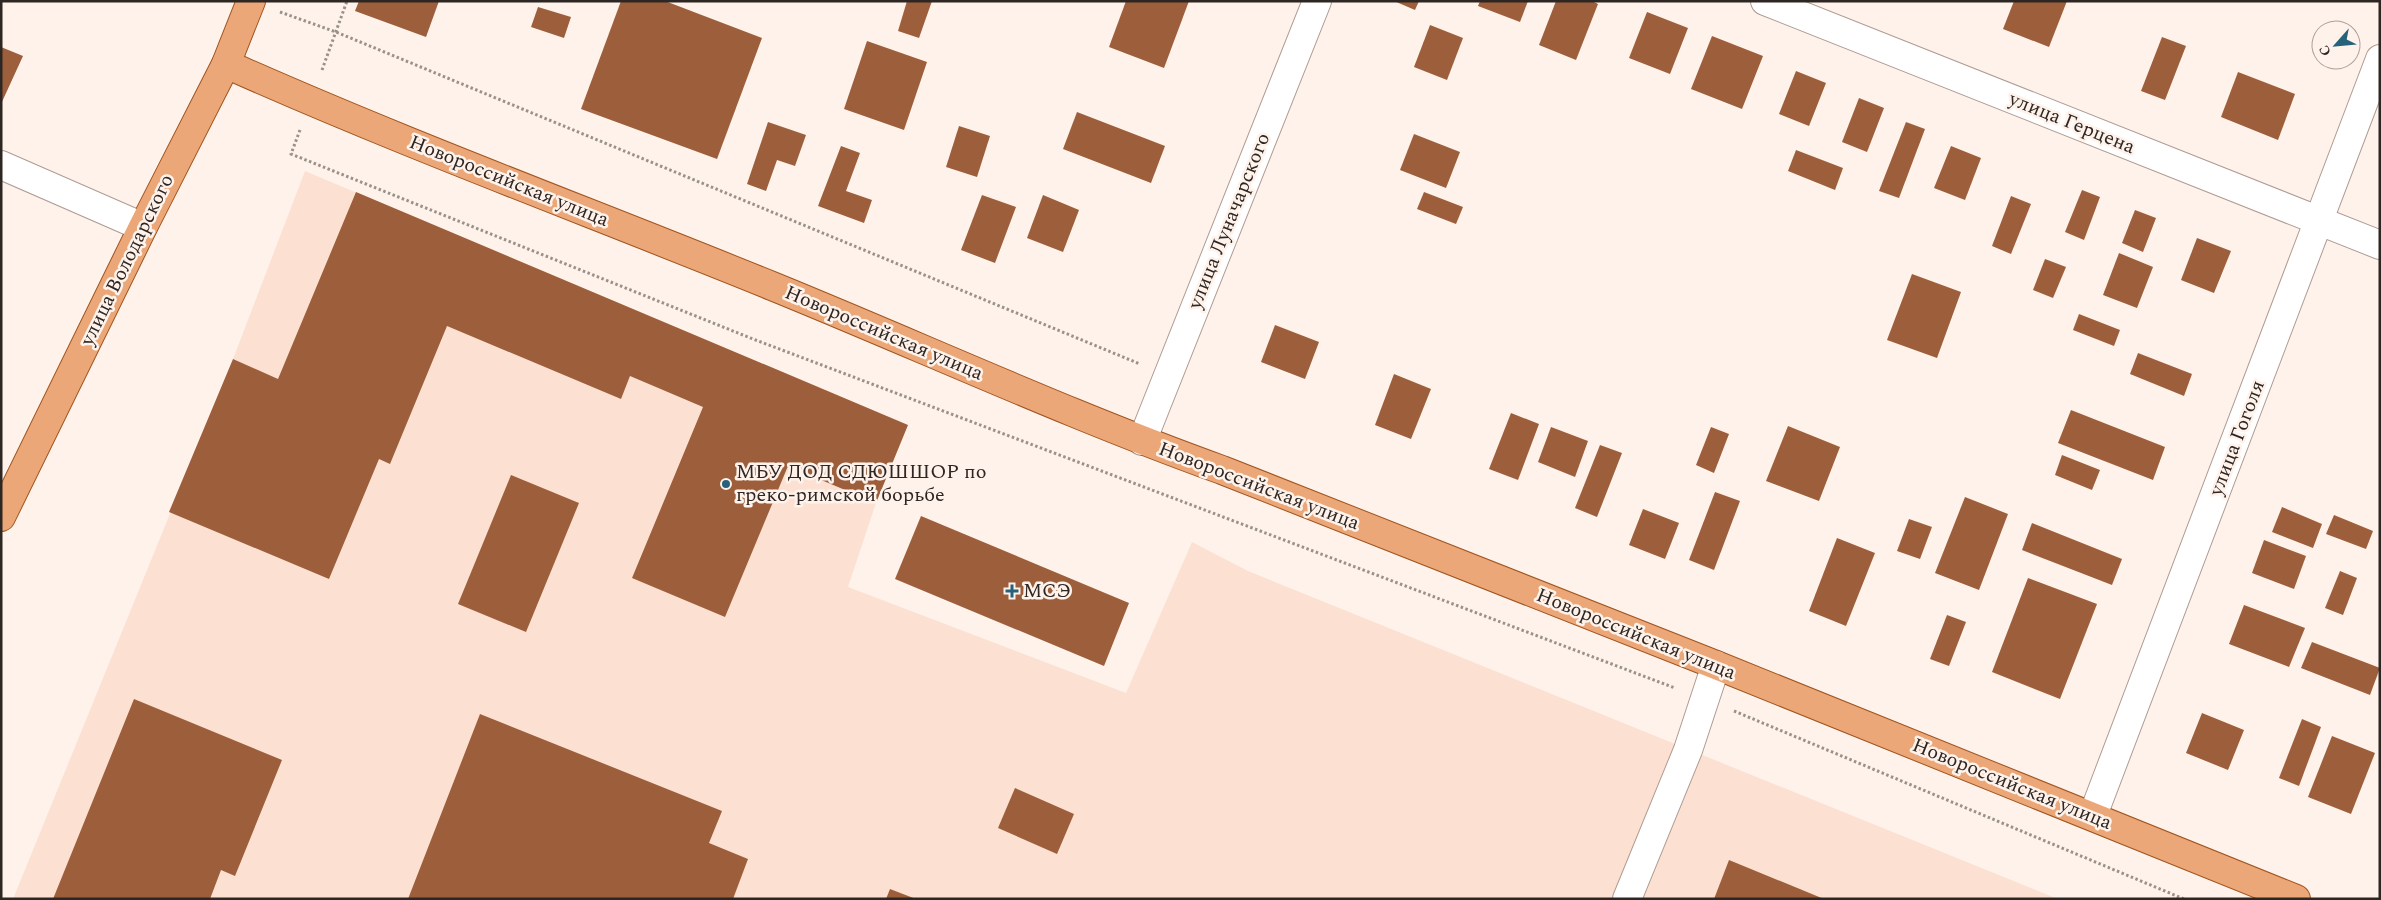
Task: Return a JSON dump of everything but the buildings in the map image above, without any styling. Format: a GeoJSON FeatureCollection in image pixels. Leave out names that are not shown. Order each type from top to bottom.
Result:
{"type":"FeatureCollection","features":[{"type":"Feature","properties":{"kind":"main road","name":"улица Володарского"},"geometry":{"type":"LineString","coordinates":[[1,517],[143,227],[226,64],[261,5]]}},
{"type":"Feature","properties":{"kind":"main road","name":"Новороссийская улица"},"geometry":{"type":"LineString","coordinates":[[226,64],[311,101],[773,286],[1142,441],[1222,470],[1716,665],[2296,899]]}},
{"type":"Feature","properties":{"kind":"street","name":"улица Луначарского"},"geometry":{"type":"LineString","coordinates":[[1142,441],[1317,1]]}},
{"type":"Feature","properties":{"kind":"street","name":"улица Герцена"},"geometry":{"type":"LineString","coordinates":[[1765,1],[2380,245]]}},
{"type":"Feature","properties":{"kind":"street","name":"улица Гоголя"},"geometry":{"type":"LineString","coordinates":[[2093,816],[2380,59]]}},
{"type":"Feature","properties":{"kind":"street"},"geometry":{"type":"LineString","coordinates":[[1,165],[143,227]]}},
{"type":"Feature","properties":{"kind":"street"},"geometry":{"type":"LineString","coordinates":[[1627,899],[1688,750],[1716,665]]}},
{"type":"Feature","properties":{"kind":"path"},"geometry":{"type":"LineString","coordinates":[[347,1],[291,154],[753,340],[1705,699],[2184,899]]}},
{"type":"Feature","properties":{"kind":"path"},"geometry":{"type":"LineString","coordinates":[[261,5],[336,32],[1168,376]]}},
{"type":"Feature","properties":{"kind":"shaded area"},"geometry":{"type":"Polygon","coordinates":[[[305,171],[908,425],[876,503],[848,587],[1126,693],[1192,542],[1248,571],[2058,899],[13,899],[233,359],[305,171]]]}},
{"type":"Feature","properties":{"kind":"place","name":"МБУ ДОД СДЮШШОР по греко-римской борьбе"},"geometry":{"type":"Point","coordinates":[726,484]}},
{"type":"Feature","properties":{"kind":"place","name":"МСЭ"},"geometry":{"type":"Point","coordinates":[1012,591]}}]}
